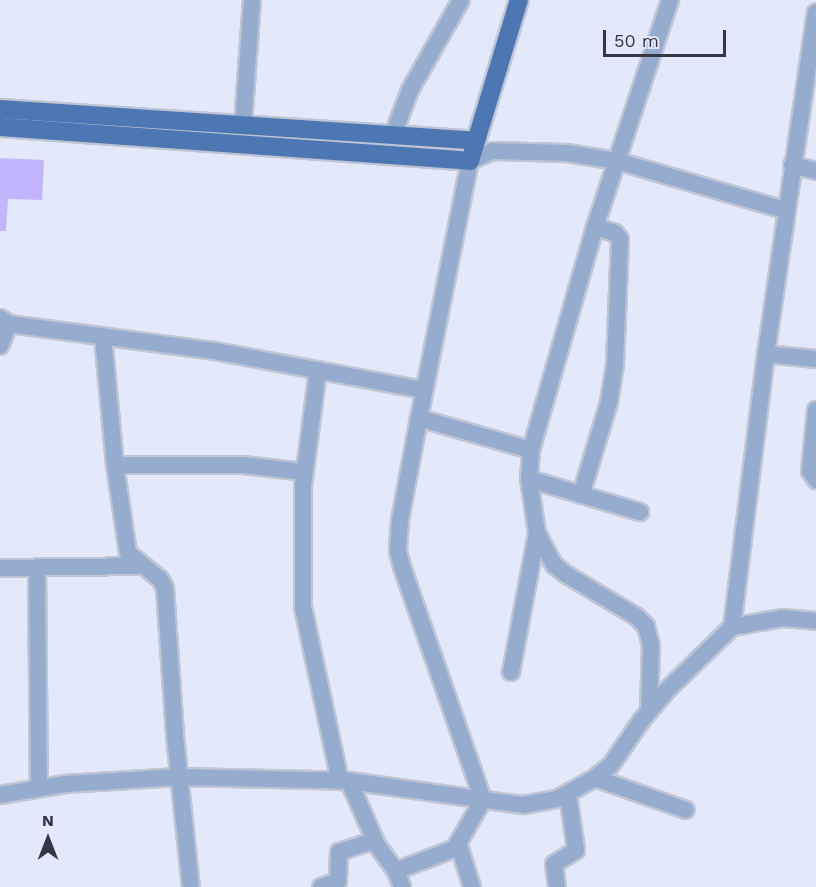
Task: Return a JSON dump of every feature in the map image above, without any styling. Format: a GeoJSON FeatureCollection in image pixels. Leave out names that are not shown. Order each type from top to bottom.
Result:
{"type":"FeatureCollection","features":[{"type":"Feature","properties":{"kind":"main road"},"geometry":{"type":"LineString","coordinates":[[0,109],[35,120],[470,161],[519,0]]}},
{"type":"Feature","properties":{"kind":"main road"},"geometry":{"type":"LineString","coordinates":[[0,127],[35,120],[243,125],[476,141]]}},
{"type":"Feature","properties":{"kind":"street"},"geometry":{"type":"LineString","coordinates":[[243,125],[252,0]]}},
{"type":"Feature","properties":{"kind":"street"},"geometry":{"type":"LineString","coordinates":[[393,135],[410,90],[461,0]]}},
{"type":"Feature","properties":{"kind":"street"},"geometry":{"type":"LineString","coordinates":[[511,672],[537,533],[530,479],[531,450],[595,227],[670,0]]}},
{"type":"Feature","properties":{"kind":"street"},"geometry":{"type":"LineString","coordinates":[[732,627],[785,210],[792,165],[809,98],[816,13]]}},
{"type":"Feature","properties":{"kind":"street"},"geometry":{"type":"LineString","coordinates":[[476,141],[492,151]]}},
{"type":"Feature","properties":{"kind":"street"},"geometry":{"type":"LineString","coordinates":[[483,800],[398,551],[400,522],[424,390],[470,161],[492,151],[567,153],[617,161],[785,210]]}},
{"type":"Feature","properties":{"kind":"street"},"geometry":{"type":"LineString","coordinates":[[792,165],[816,171]]}},
{"type":"Feature","properties":{"kind":"street"},"geometry":{"type":"LineString","coordinates":[[581,495],[609,402],[615,364],[620,239],[615,232],[595,227]]}},
{"type":"Feature","properties":{"kind":"street"},"geometry":{"type":"LineString","coordinates":[[0,346],[4,321],[215,351],[424,390]]}},
{"type":"Feature","properties":{"kind":"street"},"geometry":{"type":"LineString","coordinates":[[103,336],[115,465],[128,553],[160,579],[165,588],[179,777],[191,887]]}},
{"type":"Feature","properties":{"kind":"street"},"geometry":{"type":"LineString","coordinates":[[766,354],[816,359]]}},
{"type":"Feature","properties":{"kind":"street"},"geometry":{"type":"LineString","coordinates":[[318,370],[304,472],[301,523],[303,607],[345,781],[375,840],[396,871],[402,887]]}},
{"type":"Feature","properties":{"kind":"street"},"geometry":{"type":"LineString","coordinates":[[816,410],[810,471],[816,480]]}},
{"type":"Feature","properties":{"kind":"street"},"geometry":{"type":"LineString","coordinates":[[419,418],[531,450]]}},
{"type":"Feature","properties":{"kind":"street"},"geometry":{"type":"LineString","coordinates":[[115,465],[243,465],[304,472]]}},
{"type":"Feature","properties":{"kind":"street"},"geometry":{"type":"LineString","coordinates":[[530,479],[640,512]]}},
{"type":"Feature","properties":{"kind":"street"},"geometry":{"type":"LineString","coordinates":[[537,533],[554,565],[637,616],[646,626],[651,645],[649,711]]}},
{"type":"Feature","properties":{"kind":"street"},"geometry":{"type":"LineString","coordinates":[[0,568],[142,566]]}},
{"type":"Feature","properties":{"kind":"street"},"geometry":{"type":"LineString","coordinates":[[37,567],[39,787]]}},
{"type":"Feature","properties":{"kind":"street"},"geometry":{"type":"LineString","coordinates":[[0,795],[39,787],[179,777],[345,781],[457,794],[522,805],[557,799],[595,778],[611,765],[649,711],[732,627],[783,618],[816,621]]}},
{"type":"Feature","properties":{"kind":"street"},"geometry":{"type":"LineString","coordinates":[[595,778],[686,810]]}},
{"type":"Feature","properties":{"kind":"street"},"geometry":{"type":"LineString","coordinates":[[557,887],[554,864],[576,850],[568,794]]}},
{"type":"Feature","properties":{"kind":"street"},"geometry":{"type":"LineString","coordinates":[[472,887],[459,847],[459,839],[483,800]]}},
{"type":"Feature","properties":{"kind":"street"},"geometry":{"type":"LineString","coordinates":[[321,887],[338,881],[339,852],[375,840]]}},
{"type":"Feature","properties":{"kind":"street"},"geometry":{"type":"LineString","coordinates":[[396,871],[459,847]]}},
{"type":"Feature","properties":{"kind":"building"},"geometry":{"type":"Polygon","coordinates":[[[0,158],[44,160],[42,200],[8,199],[6,231],[0,231],[0,158]]]}}]}
